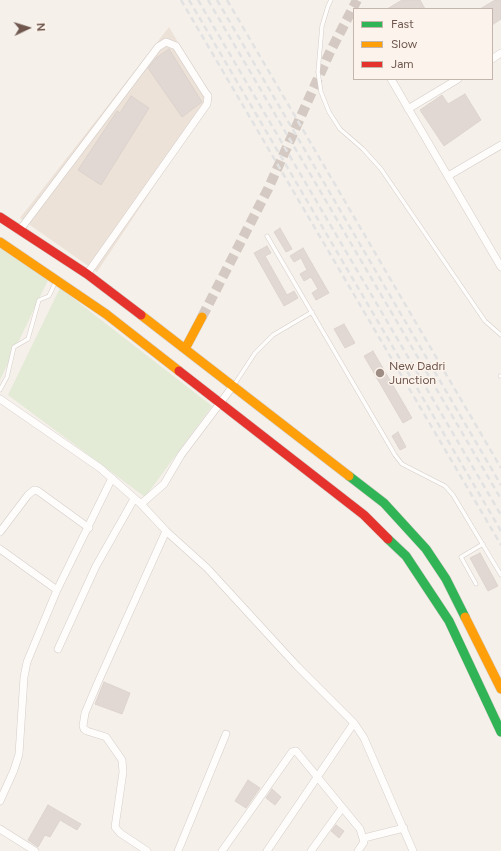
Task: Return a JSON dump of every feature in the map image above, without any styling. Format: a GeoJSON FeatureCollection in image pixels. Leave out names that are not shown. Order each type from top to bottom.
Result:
{"type":"FeatureCollection","features":[{"type":"Feature","properties":{"kind":"street"},"geometry":{"type":"LineString","coordinates":[[20,231],[158,46],[166,42],[176,46],[208,96],[207,104],[87,274]]}},
{"type":"Feature","properties":{"kind":"street"},"geometry":{"type":"LineString","coordinates":[[392,80],[501,267]]}},
{"type":"Feature","properties":{"kind":"street"},"geometry":{"type":"LineString","coordinates":[[408,109],[456,80]]}},
{"type":"Feature","properties":{"kind":"street"},"geometry":{"type":"LineString","coordinates":[[448,176],[501,145]]}},
{"type":"Feature","properties":{"kind":"street"},"geometry":{"type":"LineString","coordinates":[[0,217],[87,274],[384,503],[426,549],[446,580],[501,690]]}},
{"type":"Feature","properties":{"kind":"street"},"geometry":{"type":"LineString","coordinates":[[0,242],[106,314],[364,514],[406,556],[449,621],[501,732]]}},
{"type":"Feature","properties":{"kind":"street"},"geometry":{"type":"LineString","coordinates":[[185,349],[202,317]]}},
{"type":"Feature","properties":{"kind":"street"},"geometry":{"type":"LineString","coordinates":[[141,504],[164,484],[181,455],[220,401],[233,386]]}},
{"type":"Feature","properties":{"kind":"street"},"geometry":{"type":"LineString","coordinates":[[0,399],[112,478],[141,504],[166,531],[207,568],[297,666],[354,723],[364,738],[413,851]]}},
{"type":"Feature","properties":{"kind":"street"},"geometry":{"type":"LineString","coordinates":[[0,800],[14,770],[19,754],[24,677],[27,662],[57,590],[112,478]]}},
{"type":"Feature","properties":{"kind":"street"},"geometry":{"type":"LineString","coordinates":[[0,532],[28,495],[34,490],[38,490],[88,528]]}},
{"type":"Feature","properties":{"kind":"street"},"geometry":{"type":"LineString","coordinates":[[58,649],[96,566],[134,499]]}},
{"type":"Feature","properties":{"kind":"street"},"geometry":{"type":"LineString","coordinates":[[148,851],[120,834],[115,827],[123,772],[122,760],[106,737],[87,731],[82,726],[85,714],[99,680],[166,531]]}},
{"type":"Feature","properties":{"kind":"street"},"geometry":{"type":"LineString","coordinates":[[0,548],[57,590]]}},
{"type":"Feature","properties":{"kind":"street"},"geometry":{"type":"LineString","coordinates":[[267,851],[354,723]]}},
{"type":"Feature","properties":{"kind":"street"},"geometry":{"type":"LineString","coordinates":[[178,851],[226,734]]}},
{"type":"Feature","properties":{"kind":"street"},"geometry":{"type":"LineString","coordinates":[[222,851],[292,752],[299,753],[360,829],[364,838],[358,851]]}},
{"type":"Feature","properties":{"kind":"street"},"geometry":{"type":"LineString","coordinates":[[311,851],[342,808]]}},
{"type":"Feature","properties":{"kind":"street"},"geometry":{"type":"LineString","coordinates":[[0,828],[35,851]]}},
{"type":"Feature","properties":{"kind":"street"},"geometry":{"type":"LineString","coordinates":[[364,838],[404,828]]}},
{"type":"Feature","properties":{"kind":"lane"},"geometry":{"type":"LineString","coordinates":[[332,0],[328,6],[322,26],[318,72],[321,92],[328,112],[340,129],[363,149],[381,169],[485,321],[501,335]]}},
{"type":"Feature","properties":{"kind":"lane"},"geometry":{"type":"LineString","coordinates":[[267,236],[395,455],[402,464],[445,486],[453,495],[501,575]]}},
{"type":"Feature","properties":{"kind":"lane"},"geometry":{"type":"LineString","coordinates":[[0,390],[7,378],[14,347],[28,338],[39,300],[49,296],[57,280]]}},
{"type":"Feature","properties":{"kind":"lane"},"geometry":{"type":"LineString","coordinates":[[233,386],[255,353],[273,335],[312,312]]}},
{"type":"Feature","properties":{"kind":"lane"},"geometry":{"type":"LineString","coordinates":[[476,584],[461,557],[483,544]]}},
{"type":"Feature","properties":{"kind":"shaded area"},"geometry":{"type":"Polygon","coordinates":[[[169,27],[212,99],[97,272],[20,218],[169,27]]]}},
{"type":"Feature","properties":{"kind":"green space"},"geometry":{"type":"Polygon","coordinates":[[[0,248],[48,280],[0,380],[0,248]]]}},
{"type":"Feature","properties":{"kind":"green space"},"geometry":{"type":"Polygon","coordinates":[[[60,288],[212,406],[145,497],[8,395],[60,288]]]}},
{"type":"Feature","properties":{"kind":"building"},"geometry":{"type":"Polygon","coordinates":[[[402,0],[420,0],[424,8],[389,8],[402,0]]]}},
{"type":"Feature","properties":{"kind":"building"},"geometry":{"type":"Polygon","coordinates":[[[495,0],[501,0],[501,19],[493,24],[493,8],[482,8],[495,0]]]}},
{"type":"Feature","properties":{"kind":"building"},"geometry":{"type":"Polygon","coordinates":[[[169,49],[202,102],[182,117],[148,68],[156,58],[169,49]]]}},
{"type":"Feature","properties":{"kind":"building"},"geometry":{"type":"Polygon","coordinates":[[[465,94],[481,120],[444,146],[420,110],[442,95],[448,104],[465,94]]]}},
{"type":"Feature","properties":{"kind":"building"},"geometry":{"type":"Polygon","coordinates":[[[131,96],[149,108],[101,185],[78,170],[117,111],[120,113],[131,96]]]}},
{"type":"Feature","properties":{"kind":"building"},"geometry":{"type":"Polygon","coordinates":[[[280,228],[292,249],[286,252],[274,232],[280,228]]]}},
{"type":"Feature","properties":{"kind":"building"},"geometry":{"type":"Polygon","coordinates":[[[267,246],[271,253],[265,256],[287,295],[294,291],[298,298],[284,306],[254,253],[267,246]]]}},
{"type":"Feature","properties":{"kind":"building"},"geometry":{"type":"Polygon","coordinates":[[[303,248],[329,293],[316,300],[312,293],[318,289],[311,277],[304,281],[300,274],[307,270],[301,258],[294,262],[290,256],[303,248]]]}},
{"type":"Feature","properties":{"kind":"building"},"geometry":{"type":"Polygon","coordinates":[[[344,324],[355,343],[345,348],[334,329],[344,324]]]}},
{"type":"Feature","properties":{"kind":"building","name":"New Dadri Junction"},"geometry":{"type":"Polygon","coordinates":[[[373,351],[412,418],[403,423],[364,356],[373,351]]]}},
{"type":"Feature","properties":{"kind":"building"},"geometry":{"type":"Polygon","coordinates":[[[398,432],[406,447],[400,450],[392,436],[398,432]]]}},
{"type":"Feature","properties":{"kind":"building"},"geometry":{"type":"Polygon","coordinates":[[[480,553],[498,586],[488,591],[470,558],[480,553]]]}},
{"type":"Feature","properties":{"kind":"building"},"geometry":{"type":"Polygon","coordinates":[[[104,682],[130,693],[122,714],[95,704],[104,682]]]}},
{"type":"Feature","properties":{"kind":"building"},"geometry":{"type":"Polygon","coordinates":[[[248,780],[260,788],[246,808],[235,801],[248,780]]]}},
{"type":"Feature","properties":{"kind":"building"},"geometry":{"type":"Polygon","coordinates":[[[272,789],[281,797],[275,805],[266,798],[272,789]]]}},
{"type":"Feature","properties":{"kind":"building"},"geometry":{"type":"Polygon","coordinates":[[[48,805],[81,824],[77,830],[60,820],[50,837],[45,835],[38,847],[28,840],[48,805]]]}},
{"type":"Feature","properties":{"kind":"building"},"geometry":{"type":"Polygon","coordinates":[[[336,825],[344,831],[339,838],[331,831],[336,825]]]}},
{"type":"Feature","properties":{"kind":"tunnel"},"geometry":{"type":"LineString","coordinates":[[202,317],[268,189],[330,52],[357,0]]}},
{"type":"Feature","properties":{"kind":"railway"},"geometry":{"type":"LineString","coordinates":[[181,0],[501,545]]}},
{"type":"Feature","properties":{"kind":"railway"},"geometry":{"type":"LineString","coordinates":[[189,0],[501,531]]}},
{"type":"Feature","properties":{"kind":"railway"},"geometry":{"type":"LineString","coordinates":[[198,0],[501,515]]}},
{"type":"Feature","properties":{"kind":"railway"},"geometry":{"type":"LineString","coordinates":[[208,0],[501,499]]}},
{"type":"Feature","properties":{"kind":"railway"},"geometry":{"type":"LineString","coordinates":[[217,0],[501,485]]}},
{"type":"Feature","properties":{"kind":"railway"},"geometry":{"type":"LineString","coordinates":[[227,0],[501,468]]}},
{"type":"Feature","properties":{"kind":"traffic: fast"},"geometry":{"type":"LineString","coordinates":[[349,476],[384,503],[426,549],[446,579],[465,617]]}},
{"type":"Feature","properties":{"kind":"traffic: fast"},"geometry":{"type":"LineString","coordinates":[[388,539],[406,556],[449,621],[501,732]]}},
{"type":"Feature","properties":{"kind":"traffic: slow"},"geometry":{"type":"LineString","coordinates":[[0,242],[106,314],[179,371]]}},
{"type":"Feature","properties":{"kind":"traffic: slow"},"geometry":{"type":"LineString","coordinates":[[141,315],[349,476]]}},
{"type":"Feature","properties":{"kind":"traffic: slow"},"geometry":{"type":"LineString","coordinates":[[185,349],[202,317]]}},
{"type":"Feature","properties":{"kind":"traffic: slow"},"geometry":{"type":"LineString","coordinates":[[465,617],[501,689]]}},
{"type":"Feature","properties":{"kind":"traffic: jam"},"geometry":{"type":"LineString","coordinates":[[0,217],[87,274],[141,315]]}},
{"type":"Feature","properties":{"kind":"traffic: jam"},"geometry":{"type":"LineString","coordinates":[[179,371],[364,515],[388,539]]}},
{"type":"Feature","properties":{"kind":"place","name":"New Dadri Junction"},"geometry":{"type":"Point","coordinates":[380,373]}}]}
